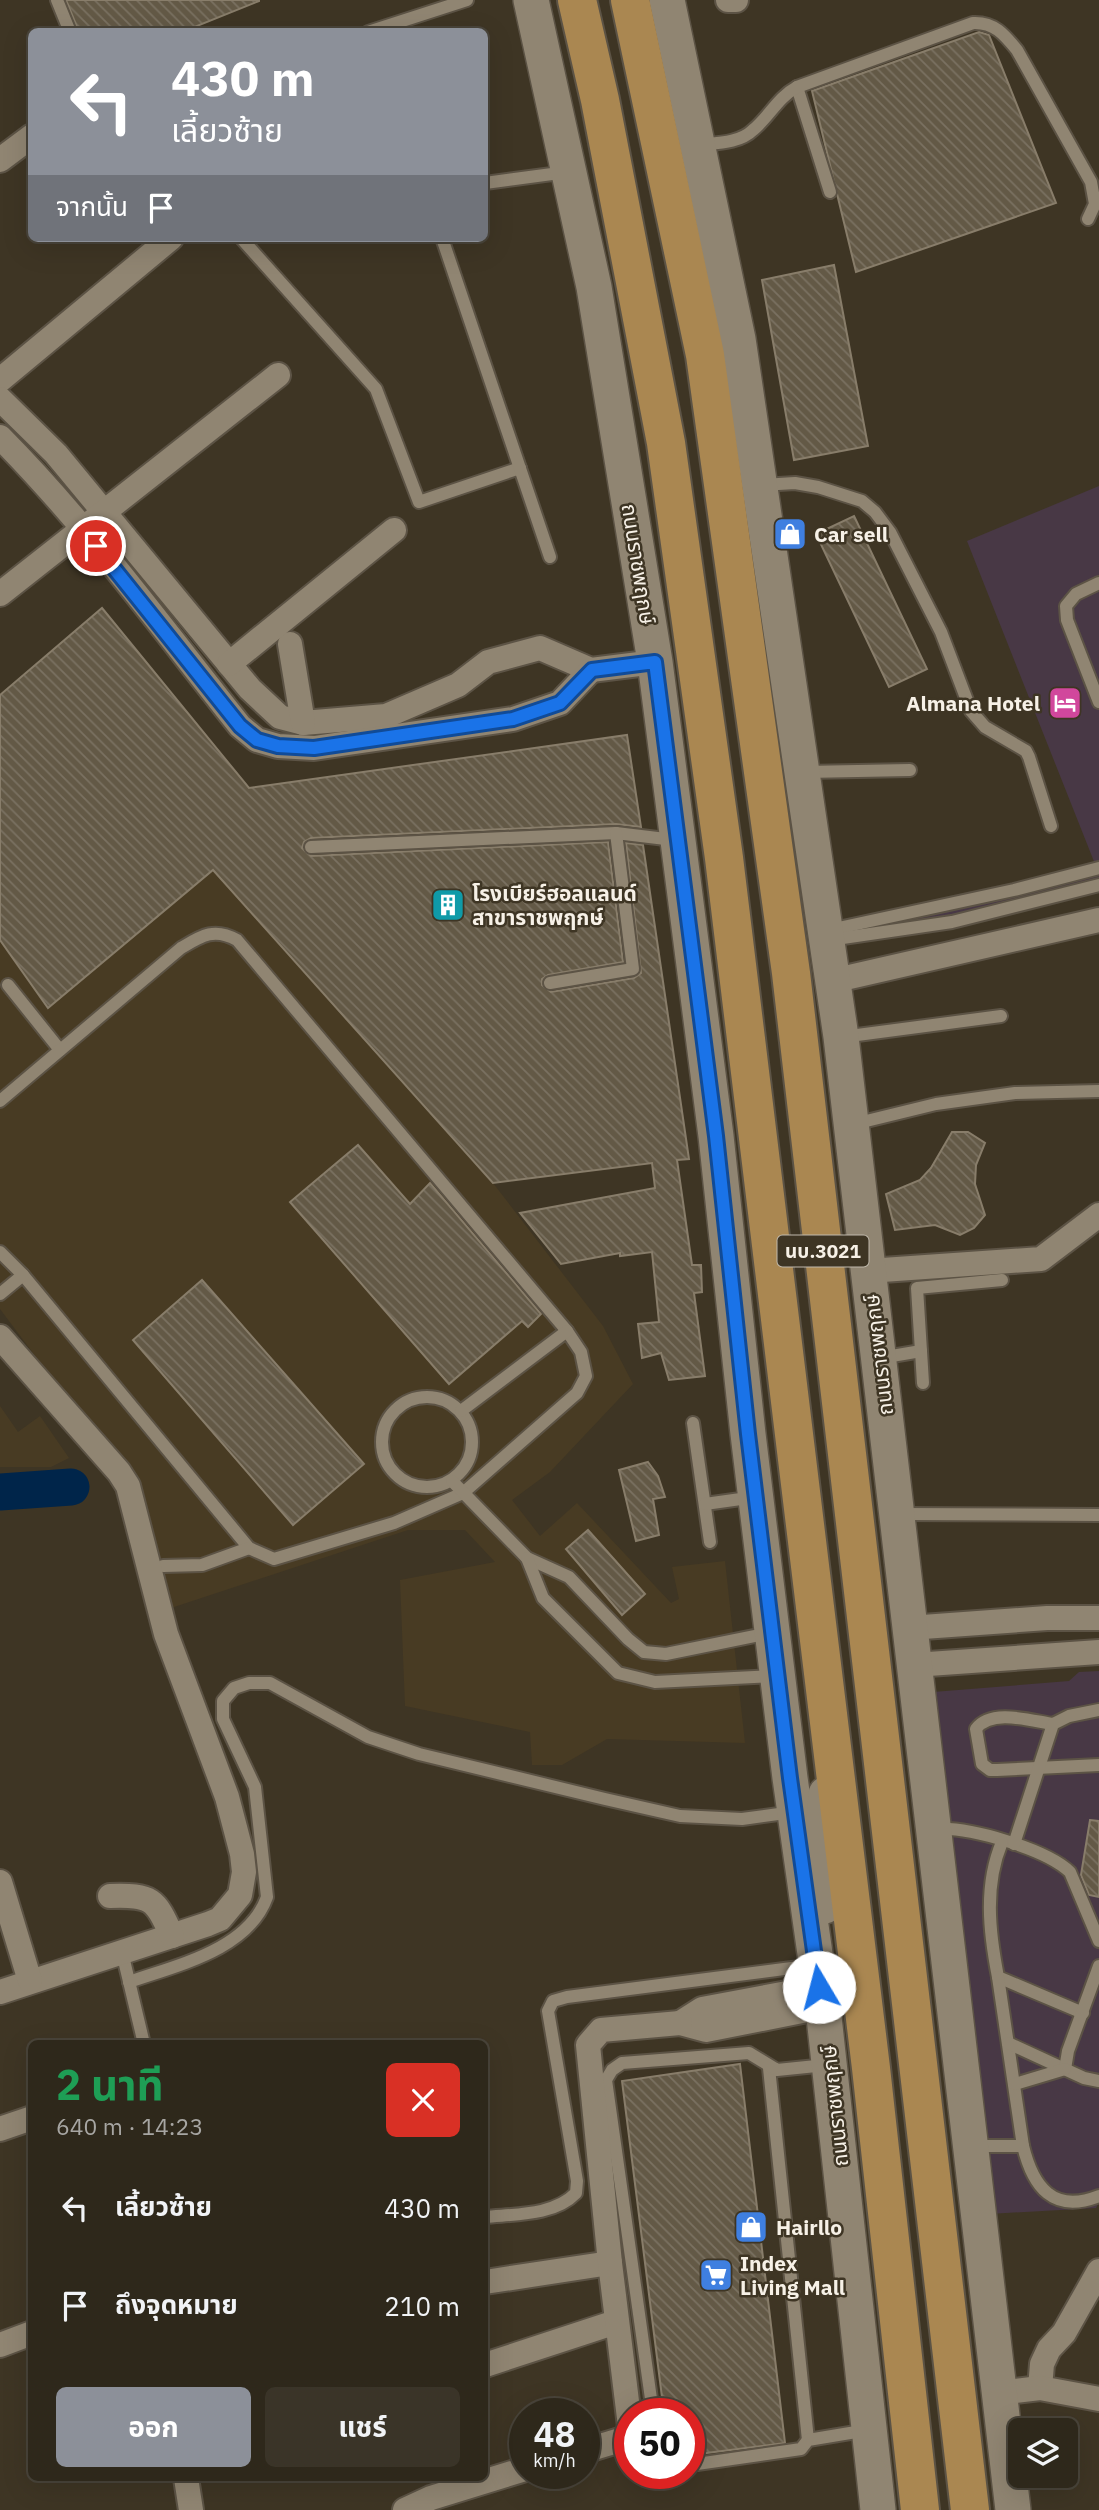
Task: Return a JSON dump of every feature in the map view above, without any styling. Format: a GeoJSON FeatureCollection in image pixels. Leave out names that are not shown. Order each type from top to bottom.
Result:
{"type":"FeatureCollection","features":[{"type":"Feature","properties":{"kind":"main road","name":"ถนนราชพฤกษ์"},"geometry":{"type":"LineString","coordinates":[[531,0],[571,171],[594,287],[655,662],[716,1136],[794,1812],[829,2064],[878,2510]]}},
{"type":"Feature","properties":{"kind":"main road","name":"ถนนราชพฤกษ์"},"geometry":{"type":"LineString","coordinates":[[577,0],[600,100],[666,443],[743,1004],[920,2510]]}},
{"type":"Feature","properties":{"kind":"main road","name":"ถนนราชพฤกษ์"},"geometry":{"type":"LineString","coordinates":[[630,0],[705,355],[790,973],[970,2510]]}},
{"type":"Feature","properties":{"kind":"main road","name":"ถนนราชพฤกษ์"},"geometry":{"type":"LineString","coordinates":[[667,0],[738,339],[841,1037],[909,1628],[922,1664],[933,1829],[1013,2510]]}},
{"type":"Feature","properties":{"kind":"main road"},"geometry":{"type":"LineString","coordinates":[[594,287],[666,443]]}},
{"type":"Feature","properties":{"kind":"main road"},"geometry":{"type":"LineString","coordinates":[[705,355],[771,565]]}},
{"type":"Feature","properties":{"kind":"main road"},"geometry":{"type":"LineString","coordinates":[[820,1994],[827,1973],[824,1821],[833,1760]]}},
{"type":"Feature","properties":{"kind":"street"},"geometry":{"type":"LineString","coordinates":[[728,0],[736,0]]}},
{"type":"Feature","properties":{"kind":"street"},"geometry":{"type":"LineString","coordinates":[[0,160],[28,139]]}},
{"type":"Feature","properties":{"kind":"street"},"geometry":{"type":"LineString","coordinates":[[0,380],[166,242]]}},
{"type":"Feature","properties":{"kind":"street"},"geometry":{"type":"LineString","coordinates":[[0,594],[278,375]]}},
{"type":"Feature","properties":{"kind":"street"},"geometry":{"type":"LineString","coordinates":[[0,399],[56,454],[232,668],[280,718],[303,723],[386,716],[458,685],[488,662],[540,648],[592,670],[655,662]]}},
{"type":"Feature","properties":{"kind":"street"},"geometry":{"type":"LineString","coordinates":[[0,437],[36,474],[240,726],[257,740],[278,746],[314,748],[513,719],[560,703],[592,670]]}},
{"type":"Feature","properties":{"kind":"street"},"geometry":{"type":"LineString","coordinates":[[212,691],[232,668],[394,530]]}},
{"type":"Feature","properties":{"kind":"street"},"geometry":{"type":"LineString","coordinates":[[290,644],[303,723]]}},
{"type":"Feature","properties":{"kind":"street"},"geometry":{"type":"LineString","coordinates":[[832,981],[1099,920]]}},
{"type":"Feature","properties":{"kind":"street"},"geometry":{"type":"LineString","coordinates":[[868,1271],[1041,1259],[1099,1215]]}},
{"type":"Feature","properties":{"kind":"street"},"geometry":{"type":"LineString","coordinates":[[0,1337],[128,1486],[177,1667],[211,1716],[242,1854],[243,1885],[240,1895],[220,1919],[0,1992]]}},
{"type":"Feature","properties":{"kind":"street"},"geometry":{"type":"LineString","coordinates":[[909,1628],[1099,1618]]}},
{"type":"Feature","properties":{"kind":"street"},"geometry":{"type":"LineString","coordinates":[[1074,1619],[1074,1654]]}},
{"type":"Feature","properties":{"kind":"street"},"geometry":{"type":"LineString","coordinates":[[922,1664],[1099,1652]]}},
{"type":"Feature","properties":{"kind":"street"},"geometry":{"type":"LineString","coordinates":[[0,1882],[30,1981]]}},
{"type":"Feature","properties":{"kind":"street"},"geometry":{"type":"LineString","coordinates":[[110,1896],[151,1899],[159,1906],[172,1936]]}},
{"type":"Feature","properties":{"kind":"street"},"geometry":{"type":"LineString","coordinates":[[626,2398],[588,2045],[601,2031],[680,2023],[706,2030],[820,1994]]}},
{"type":"Feature","properties":{"kind":"street"},"geometry":{"type":"LineString","coordinates":[[0,2129],[28,2119]]}},
{"type":"Feature","properties":{"kind":"street"},"geometry":{"type":"LineString","coordinates":[[488,2282],[610,2263]]}},
{"type":"Feature","properties":{"kind":"street"},"geometry":{"type":"LineString","coordinates":[[1042,2384],[1041,2372],[1045,2357],[1053,2342],[1064,2333],[1099,2270]]}},
{"type":"Feature","properties":{"kind":"street"},"geometry":{"type":"LineString","coordinates":[[488,2364],[616,2322]]}},
{"type":"Feature","properties":{"kind":"street"},"geometry":{"type":"LineString","coordinates":[[0,2345],[28,2334]]}},
{"type":"Feature","properties":{"kind":"street"},"geometry":{"type":"LineString","coordinates":[[999,2393],[1042,2384],[1099,2399]]}},
{"type":"Feature","properties":{"kind":"street"},"geometry":{"type":"LineString","coordinates":[[488,2480],[509,2474]]}},
{"type":"Feature","properties":{"kind":"street"},"geometry":{"type":"LineString","coordinates":[[186,2481],[191,2510]]}},
{"type":"Feature","properties":{"kind":"street"},"geometry":{"type":"LineString","coordinates":[[405,2510],[431,2498],[486,2481]]}},
{"type":"Feature","properties":{"kind":"lane"},"geometry":{"type":"LineString","coordinates":[[57,0],[68,28]]}},
{"type":"Feature","properties":{"kind":"lane"},"geometry":{"type":"LineString","coordinates":[[380,28],[467,0]]}},
{"type":"Feature","properties":{"kind":"lane"},"geometry":{"type":"LineString","coordinates":[[699,145],[744,136],[754,130],[774,104],[797,86],[973,23],[985,22],[1003,32],[1017,50],[1091,182],[1095,204],[1088,219]]}},
{"type":"Feature","properties":{"kind":"lane"},"geometry":{"type":"LineString","coordinates":[[797,86],[830,192]]}},
{"type":"Feature","properties":{"kind":"lane"},"geometry":{"type":"LineString","coordinates":[[488,183],[571,171]]}},
{"type":"Feature","properties":{"kind":"lane"},"geometry":{"type":"LineString","coordinates":[[245,242],[376,389],[419,502],[520,468]]}},
{"type":"Feature","properties":{"kind":"lane"},"geometry":{"type":"LineString","coordinates":[[443,242],[550,557]]}},
{"type":"Feature","properties":{"kind":"lane"},"geometry":{"type":"LineString","coordinates":[[760,485],[794,483],[818,487],[862,501],[875,512],[890,532],[941,632],[971,711],[985,727],[1015,744],[1029,757],[1051,826]]}},
{"type":"Feature","properties":{"kind":"lane"},"geometry":{"type":"LineString","coordinates":[[1099,583],[1076,594],[1066,606],[1067,620],[1099,702]]}},
{"type":"Feature","properties":{"kind":"lane"},"geometry":{"type":"LineString","coordinates":[[804,772],[910,770]]}},
{"type":"Feature","properties":{"kind":"lane"},"geometry":{"type":"LineString","coordinates":[[312,847],[616,833],[678,841]]}},
{"type":"Feature","properties":{"kind":"lane"},"geometry":{"type":"LineString","coordinates":[[550,983],[633,969],[616,833]]}},
{"type":"Feature","properties":{"kind":"lane"},"geometry":{"type":"LineString","coordinates":[[826,936],[871,922],[1099,868]]}},
{"type":"Feature","properties":{"kind":"lane"},"geometry":{"type":"LineString","coordinates":[[826,936],[874,935],[1017,906],[1099,885]]}},
{"type":"Feature","properties":{"kind":"lane"},"geometry":{"type":"LineString","coordinates":[[1014,890],[1017,906]]}},
{"type":"Feature","properties":{"kind":"lane"},"geometry":{"type":"LineString","coordinates":[[871,922],[874,935]]}},
{"type":"Feature","properties":{"kind":"lane"},"geometry":{"type":"LineString","coordinates":[[0,1101],[181,948],[216,931],[226,934],[237,940],[567,1332],[586,1364],[583,1385],[464,1493],[394,1523],[274,1559],[249,1548],[23,1275],[0,1252]]}},
{"type":"Feature","properties":{"kind":"lane"},"geometry":{"type":"LineString","coordinates":[[8,985],[60,1050]]}},
{"type":"Feature","properties":{"kind":"lane"},"geometry":{"type":"LineString","coordinates":[[841,1037],[1002,1016]]}},
{"type":"Feature","properties":{"kind":"lane"},"geometry":{"type":"LineString","coordinates":[[851,1125],[936,1104],[1015,1093],[1099,1091]]}},
{"type":"Feature","properties":{"kind":"lane"},"geometry":{"type":"LineString","coordinates":[[0,1294],[23,1275]]}},
{"type":"Feature","properties":{"kind":"lane"},"geometry":{"type":"LineString","coordinates":[[923,1383],[917,1288],[1002,1280]]}},
{"type":"Feature","properties":{"kind":"lane"},"geometry":{"type":"LineString","coordinates":[[461,1411],[567,1332]]}},
{"type":"Feature","properties":{"kind":"lane"},"geometry":{"type":"LineString","coordinates":[[878,1358],[921,1351]]}},
{"type":"Feature","properties":{"kind":"lane"},"geometry":{"type":"LineString","coordinates":[[413,1398],[439,1398],[461,1411],[470,1424],[473,1440],[471,1456],[464,1470],[452,1481],[427,1488],[402,1481],[385,1462],[381,1436],[391,1413],[413,1398]]}},
{"type":"Feature","properties":{"kind":"lane"},"geometry":{"type":"LineString","coordinates":[[693,1423],[710,1542]]}},
{"type":"Feature","properties":{"kind":"lane"},"geometry":{"type":"LineString","coordinates":[[452,1481],[527,1558],[569,1577],[628,1639],[644,1652],[666,1654],[773,1632]]}},
{"type":"Feature","properties":{"kind":"lane"},"geometry":{"type":"LineString","coordinates":[[705,1504],[756,1497]]}},
{"type":"Feature","properties":{"kind":"lane"},"geometry":{"type":"LineString","coordinates":[[897,1514],[1099,1515]]}},
{"type":"Feature","properties":{"kind":"lane"},"geometry":{"type":"LineString","coordinates":[[163,1566],[202,1565],[249,1548]]}},
{"type":"Feature","properties":{"kind":"lane"},"geometry":{"type":"LineString","coordinates":[[527,1558],[542,1598],[618,1673],[655,1682],[778,1676]]}},
{"type":"Feature","properties":{"kind":"lane"},"geometry":{"type":"LineString","coordinates":[[129,1982],[182,1964],[231,1941],[249,1926],[267,1897],[255,1787],[231,1738],[211,1716],[234,1688],[249,1683],[270,1683],[368,1737],[419,1754],[680,1816],[742,1819],[794,1812]]}},
{"type":"Feature","properties":{"kind":"lane"},"geometry":{"type":"LineString","coordinates":[[1099,1710],[1069,1716],[1053,1724],[993,1718],[981,1722],[976,1729],[982,1764],[989,1770],[1099,1765]]}},
{"type":"Feature","properties":{"kind":"lane"},"geometry":{"type":"LineString","coordinates":[[1053,1724],[1008,1843],[993,1862],[989,1910],[1023,2146],[1035,2182],[1054,2198],[1076,2202],[1099,2196]]}},
{"type":"Feature","properties":{"kind":"lane"},"geometry":{"type":"LineString","coordinates":[[933,1829],[949,1828],[1008,1843],[1052,1859],[1070,1872],[1099,1941]]}},
{"type":"Feature","properties":{"kind":"lane"},"geometry":{"type":"LineString","coordinates":[[122,1952],[143,2040]]}},
{"type":"Feature","properties":{"kind":"lane"},"geometry":{"type":"LineString","coordinates":[[1065,2069],[1068,2051],[1099,1966]]}},
{"type":"Feature","properties":{"kind":"lane"},"geometry":{"type":"LineString","coordinates":[[998,1977],[1083,2012]]}},
{"type":"Feature","properties":{"kind":"lane"},"geometry":{"type":"LineString","coordinates":[[488,2217],[546,2210],[568,2201],[576,2193],[548,2011],[553,2001],[566,1997],[820,1994]]}},
{"type":"Feature","properties":{"kind":"lane"},"geometry":{"type":"LineString","coordinates":[[1008,2043],[1099,2081]]}},
{"type":"Feature","properties":{"kind":"lane"},"geometry":{"type":"LineString","coordinates":[[651,2398],[606,2080],[612,2070],[622,2063],[749,2053],[769,2067],[784,2071],[829,2064]]}},
{"type":"Feature","properties":{"kind":"lane"},"geometry":{"type":"LineString","coordinates":[[769,2067],[808,2441]]}},
{"type":"Feature","properties":{"kind":"lane"},"geometry":{"type":"LineString","coordinates":[[1015,2084],[1065,2069]]}},
{"type":"Feature","properties":{"kind":"lane"},"geometry":{"type":"LineString","coordinates":[[971,2146],[1023,2146]]}},
{"type":"Feature","properties":{"kind":"lane"},"geometry":{"type":"LineString","coordinates":[[705,2463],[801,2449],[808,2441],[868,2430]]}},
{"type":"Feature","properties":{"kind":"shaded area","name":"Almana Hotel"},"geometry":{"type":"Polygon","coordinates":[[[1099,486],[1099,885],[839,946],[836,926],[1095,864],[967,541],[1099,486]]]}},
{"type":"Feature","properties":{"kind":"shaded area"},"geometry":{"type":"Polygon","coordinates":[[[213,870],[493,1183],[603,1326],[633,1384],[550,1472],[512,1500],[540,1536],[577,1503],[671,1603],[679,1599],[672,1567],[725,1561],[745,1743],[607,1739],[562,1765],[532,1765],[530,1732],[405,1706],[400,1580],[495,1562],[465,1530],[408,1530],[159,1612],[130,1483],[0,1309],[0,940],[48,1007],[213,870]]]}},
{"type":"Feature","properties":{"kind":"shaded area"},"geometry":{"type":"Polygon","coordinates":[[[0,1406],[18,1432],[40,1416],[69,1458],[51,1467],[0,1467],[0,1406]]]}},
{"type":"Feature","properties":{"kind":"shaded area"},"geometry":{"type":"Polygon","coordinates":[[[1099,1671],[1099,2202],[1096,2208],[989,2214],[933,1692],[1069,1681],[1079,1672],[1099,1671]]]}},
{"type":"Feature","properties":{"kind":"building"},"geometry":{"type":"Polygon","coordinates":[[[66,0],[259,0],[192,28],[77,28],[66,0]]]}},
{"type":"Feature","properties":{"kind":"building"},"geometry":{"type":"Polygon","coordinates":[[[979,32],[989,35],[1056,203],[856,272],[812,91],[979,32]]]}},
{"type":"Feature","properties":{"kind":"building"},"geometry":{"type":"Polygon","coordinates":[[[834,265],[868,446],[794,460],[762,280],[834,265]]]}},
{"type":"Feature","properties":{"kind":"building"},"geometry":{"type":"Polygon","coordinates":[[[854,516],[927,669],[889,687],[816,534],[854,516]]]}},
{"type":"Feature","properties":{"kind":"building","name":"โรงเบียร์ฮอลแลนด์ สาขาราชพฤกษ์"},"geometry":{"type":"Polygon","coordinates":[[[102,608],[249,788],[627,735],[641,827],[616,824],[311,838],[304,842],[302,848],[311,856],[608,842],[623,962],[548,975],[542,979],[542,985],[551,992],[634,978],[641,973],[626,843],[643,845],[689,1159],[677,1160],[692,1265],[701,1265],[702,1292],[694,1293],[705,1376],[669,1380],[661,1353],[642,1358],[638,1324],[659,1322],[652,1252],[620,1256],[620,1253],[561,1264],[520,1213],[655,1188],[652,1163],[493,1183],[213,870],[48,1008],[0,940],[0,695],[102,608]]]}},
{"type":"Feature","properties":{"kind":"building"},"geometry":{"type":"Polygon","coordinates":[[[952,1132],[968,1132],[985,1143],[976,1165],[975,1184],[985,1215],[974,1228],[960,1235],[935,1225],[895,1230],[886,1194],[920,1180],[931,1168],[952,1132]]]}},
{"type":"Feature","properties":{"kind":"building"},"geometry":{"type":"Polygon","coordinates":[[[358,1145],[410,1204],[430,1183],[541,1314],[528,1327],[522,1321],[449,1384],[290,1202],[358,1145]]]}},
{"type":"Feature","properties":{"kind":"building"},"geometry":{"type":"Polygon","coordinates":[[[202,1280],[364,1464],[293,1525],[133,1340],[202,1280]]]}},
{"type":"Feature","properties":{"kind":"building"},"geometry":{"type":"Polygon","coordinates":[[[648,1462],[658,1476],[665,1497],[653,1499],[659,1535],[636,1541],[619,1470],[648,1462]]]}},
{"type":"Feature","properties":{"kind":"building"},"geometry":{"type":"Polygon","coordinates":[[[588,1530],[645,1594],[622,1615],[566,1549],[588,1530]]]}},
{"type":"Feature","properties":{"kind":"building"},"geometry":{"type":"Polygon","coordinates":[[[1090,1820],[1099,1821],[1099,1897],[1089,1895],[1081,1875],[1090,1820]]]}},
{"type":"Feature","properties":{"kind":"building"},"geometry":{"type":"Polygon","coordinates":[[[740,2064],[785,2443],[705,2453],[705,2398],[662,2398],[622,2081],[740,2064]]]}},
{"type":"Feature","properties":{"kind":"waterway"},"geometry":{"type":"LineString","coordinates":[[0,1492],[71,1487]]}},
{"type":"Feature","properties":{"kind":"place","name":"Car sell"},"geometry":{"type":"Point","coordinates":[790,534]}},
{"type":"Feature","properties":{"kind":"place","name":"Almana Hotel"},"geometry":{"type":"Point","coordinates":[1065,703]}},
{"type":"Feature","properties":{"kind":"place","name":"โรงเบียร์ฮอลแลนด์ สาขาราชพฤกษ์"},"geometry":{"type":"Point","coordinates":[448,905]}},
{"type":"Feature","properties":{"kind":"place","name":"Hairllo"},"geometry":{"type":"Point","coordinates":[751,2227]}},
{"type":"Feature","properties":{"kind":"place","name":"Index Living Mall"},"geometry":{"type":"Point","coordinates":[716,2275]}},
{"type":"Feature","properties":{"kind":"route"},"geometry":{"type":"LineString","coordinates":[[96,546],[240,726],[257,740],[278,746],[314,748],[513,719],[560,703],[592,670],[655,662],[716,1136],[748,1434],[790,1778],[819,1987]]}}]}
